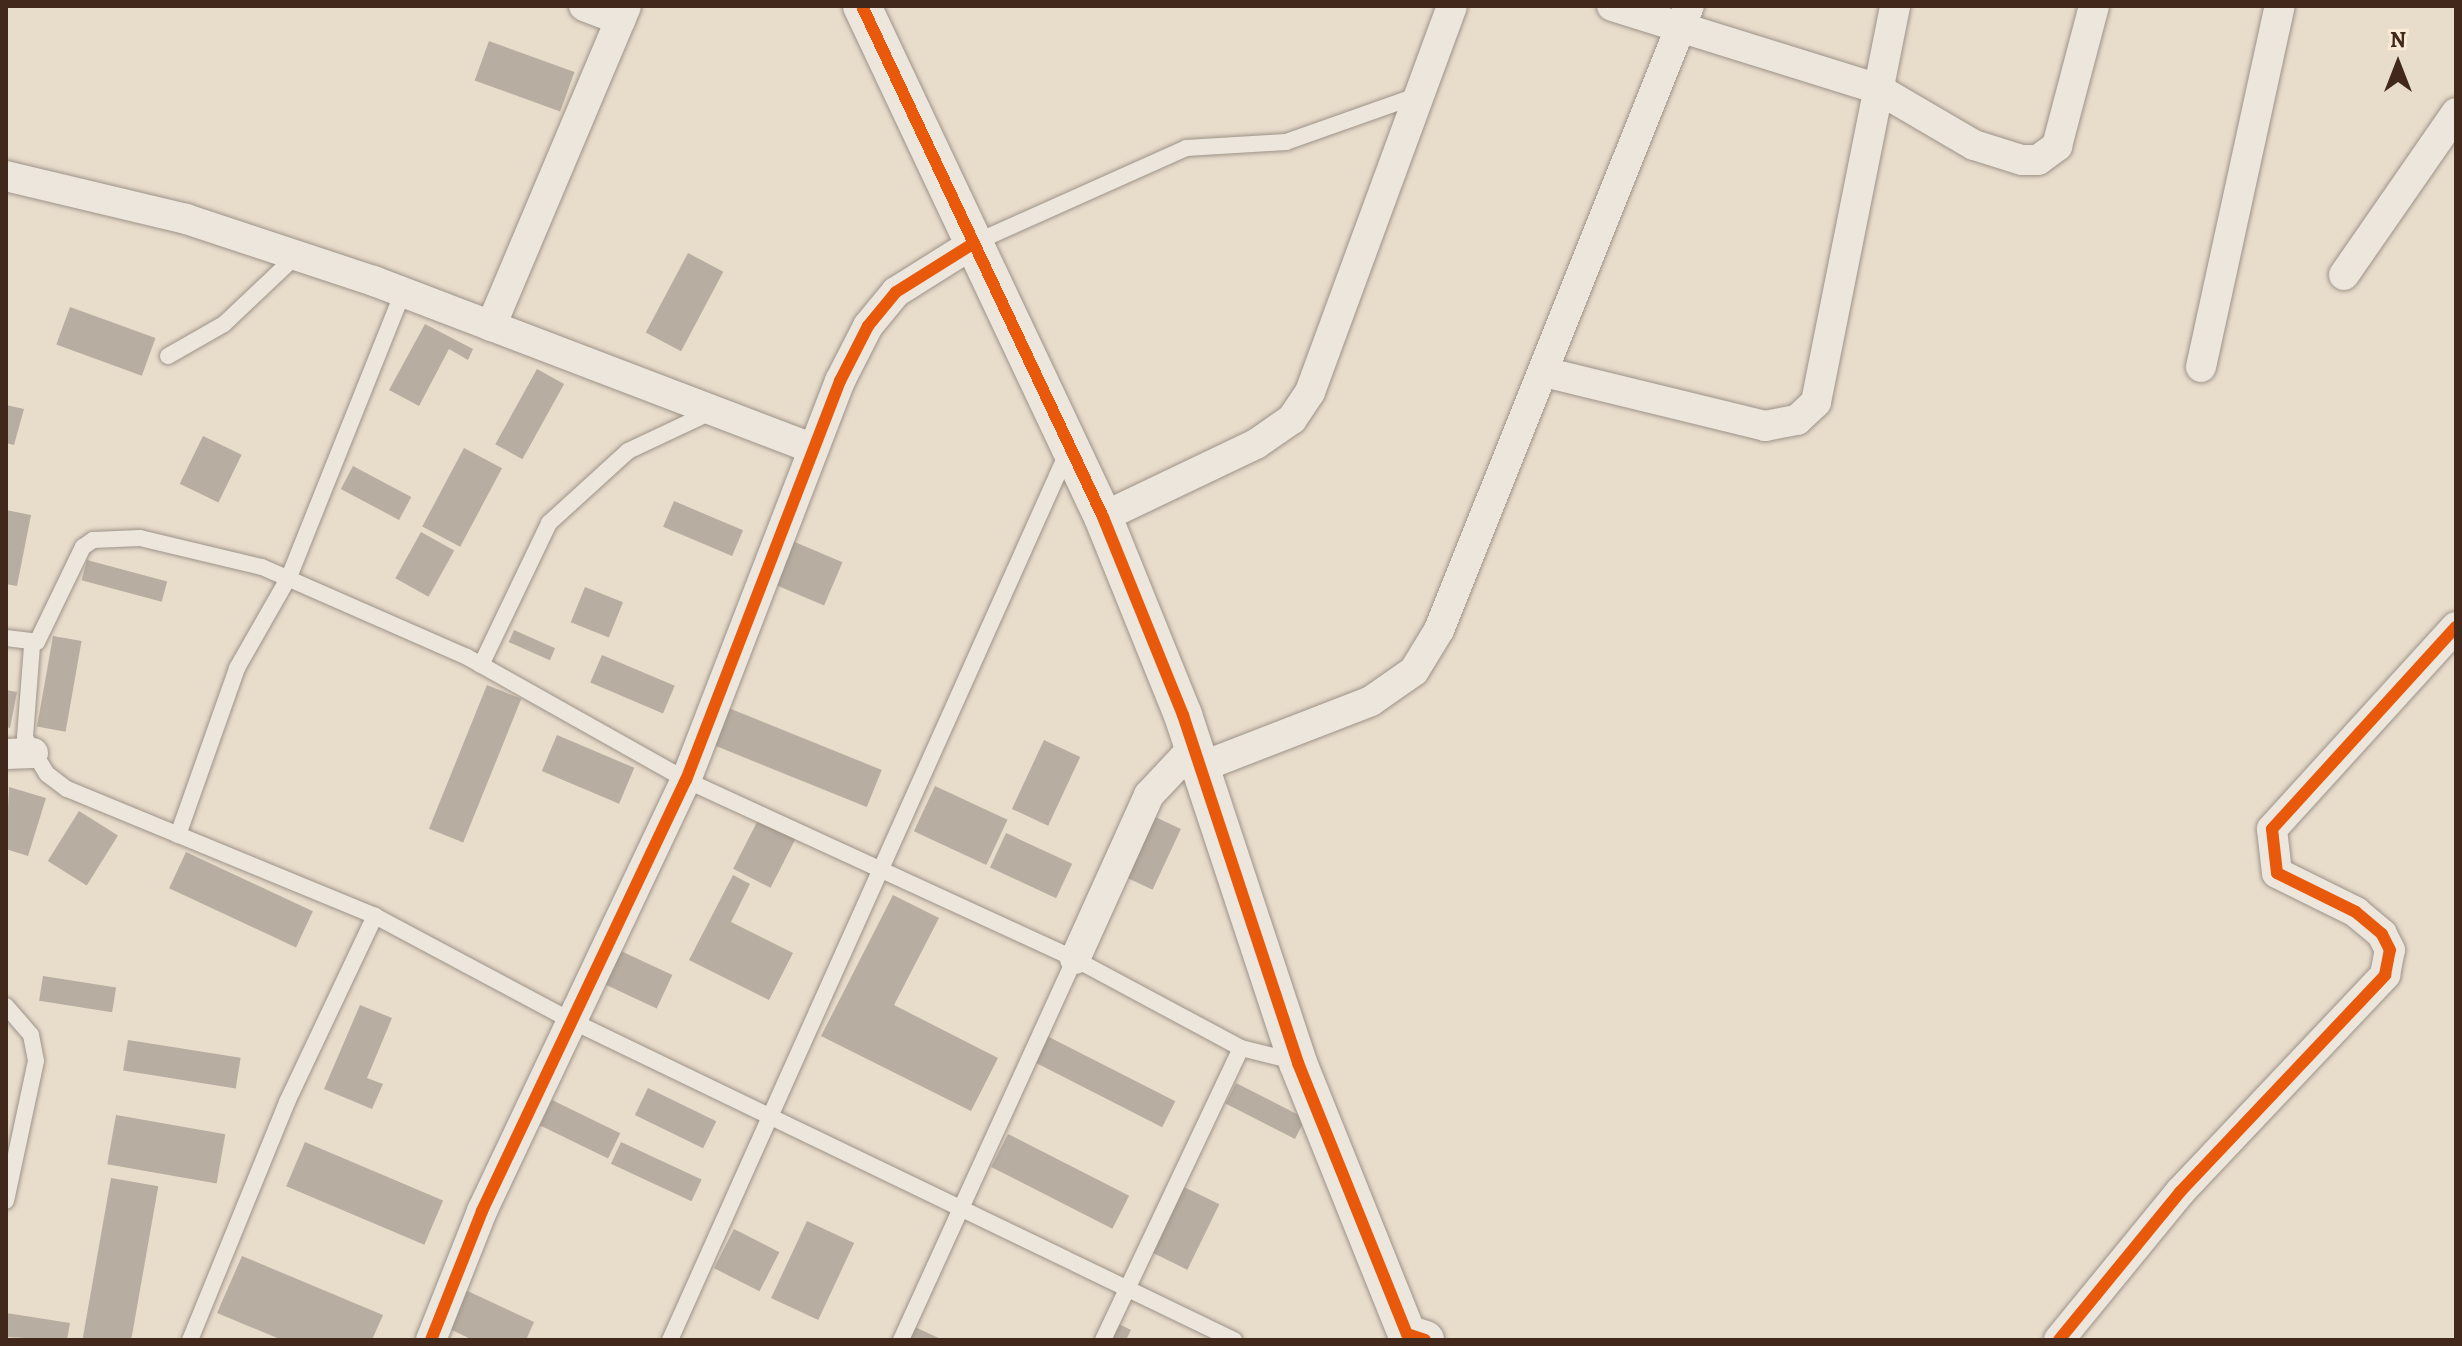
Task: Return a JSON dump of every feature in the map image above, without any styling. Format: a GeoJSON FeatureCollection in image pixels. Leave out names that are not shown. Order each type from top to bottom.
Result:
{"type":"FeatureCollection","features":[{"type":"Feature","properties":{"kind":"street"},"geometry":{"type":"LineString","coordinates":[[491,326],[623,13],[584,6]]}},
{"type":"Feature","properties":{"kind":"street"},"geometry":{"type":"LineString","coordinates":[[862,6],[1103,517],[1197,757],[1298,1063],[1411,1338]]}},
{"type":"Feature","properties":{"kind":"street"},"geometry":{"type":"LineString","coordinates":[[1103,517],[1292,419],[1333,346],[1452,6]]}},
{"type":"Feature","properties":{"kind":"street"},"geometry":{"type":"LineString","coordinates":[[1612,6],[1685,16],[1878,89],[1974,145],[2038,160],[2057,146],[2094,6]]}},
{"type":"Feature","properties":{"kind":"street"},"geometry":{"type":"LineString","coordinates":[[1544,372],[1765,426],[1797,420],[1816,402],[1895,6]]}},
{"type":"Feature","properties":{"kind":"street"},"geometry":{"type":"LineString","coordinates":[[2201,367],[2280,6]]}},
{"type":"Feature","properties":{"kind":"street"},"geometry":{"type":"LineString","coordinates":[[1075,959],[1149,795],[1197,757],[1371,701],[1414,671],[1439,630],[1685,16]]}},
{"type":"Feature","properties":{"kind":"street"},"geometry":{"type":"LineString","coordinates":[[2344,275],[2456,113]]}},
{"type":"Feature","properties":{"kind":"street"},"geometry":{"type":"LineString","coordinates":[[6,176],[186,219],[297,255],[403,292],[813,449]]}},
{"type":"Feature","properties":{"kind":"street"},"geometry":{"type":"LineString","coordinates":[[431,1340],[482,1211],[686,780],[813,449],[868,326],[896,292],[974,243]]}},
{"type":"Feature","properties":{"kind":"street"},"geometry":{"type":"LineString","coordinates":[[2059,1340],[2180,1192],[2385,975],[2390,950],[2382,934],[2356,912],[2277,873],[2272,829],[2456,627]]}},
{"type":"Feature","properties":{"kind":"lane"},"geometry":{"type":"LineString","coordinates":[[974,243],[1186,148],[1286,142],[1421,94]]}},
{"type":"Feature","properties":{"kind":"lane"},"geometry":{"type":"LineString","coordinates":[[168,356],[224,324],[297,255]]}},
{"type":"Feature","properties":{"kind":"lane"},"geometry":{"type":"LineString","coordinates":[[178,835],[237,668],[289,577],[403,292]]}},
{"type":"Feature","properties":{"kind":"lane"},"geometry":{"type":"LineString","coordinates":[[481,665],[549,523],[628,451],[713,411]]}},
{"type":"Feature","properties":{"kind":"lane"},"geometry":{"type":"LineString","coordinates":[[670,1340],[766,1116],[884,867],[1070,447]]}},
{"type":"Feature","properties":{"kind":"lane"},"geometry":{"type":"LineString","coordinates":[[1234,1340],[959,1211],[572,1021],[375,916],[67,789],[19,753],[25,738],[32,646],[93,540],[140,538],[289,577],[481,665],[686,780],[884,867],[1075,959],[1241,1048],[1298,1063]]}},
{"type":"Feature","properties":{"kind":"lane"},"geometry":{"type":"LineString","coordinates":[[6,638],[32,646]]}},
{"type":"Feature","properties":{"kind":"lane"},"geometry":{"type":"LineString","coordinates":[[190,1340],[287,1102],[375,916]]}},
{"type":"Feature","properties":{"kind":"lane"},"geometry":{"type":"LineString","coordinates":[[901,1340],[1075,959]]}},
{"type":"Feature","properties":{"kind":"lane"},"geometry":{"type":"LineString","coordinates":[[6,1006],[31,1035],[36,1061],[6,1201]]}},
{"type":"Feature","properties":{"kind":"lane"},"geometry":{"type":"LineString","coordinates":[[1103,1340],[1241,1048]]}},
{"type":"Feature","properties":{"kind":"building"},"geometry":{"type":"Polygon","coordinates":[[[489,41],[575,72],[560,112],[475,80],[489,41]]]}},
{"type":"Feature","properties":{"kind":"building"},"geometry":{"type":"Polygon","coordinates":[[[688,253],[723,272],[681,351],[646,332],[688,253]]]}},
{"type":"Feature","properties":{"kind":"building"},"geometry":{"type":"Polygon","coordinates":[[[70,307],[156,338],[142,376],[56,345],[70,307]]]}},
{"type":"Feature","properties":{"kind":"building"},"geometry":{"type":"Polygon","coordinates":[[[425,324],[473,349],[468,360],[449,349],[419,406],[389,390],[425,324]]]}},
{"type":"Feature","properties":{"kind":"building"},"geometry":{"type":"Polygon","coordinates":[[[537,369],[564,384],[522,459],[495,444],[537,369]]]}},
{"type":"Feature","properties":{"kind":"building"},"geometry":{"type":"Polygon","coordinates":[[[6,405],[24,409],[14,445],[6,443],[6,405]]]}},
{"type":"Feature","properties":{"kind":"building"},"geometry":{"type":"Polygon","coordinates":[[[203,436],[242,455],[218,502],[180,484],[203,436]]]}},
{"type":"Feature","properties":{"kind":"building"},"geometry":{"type":"Polygon","coordinates":[[[464,448],[502,468],[460,547],[422,527],[464,448]]]}},
{"type":"Feature","properties":{"kind":"building"},"geometry":{"type":"Polygon","coordinates":[[[353,466],[411,497],[399,520],[341,489],[353,466]]]}},
{"type":"Feature","properties":{"kind":"building"},"geometry":{"type":"Polygon","coordinates":[[[674,501],[743,530],[732,556],[663,527],[674,501]]]}},
{"type":"Feature","properties":{"kind":"building"},"geometry":{"type":"Polygon","coordinates":[[[6,510],[31,515],[17,586],[6,584],[6,510]]]}},
{"type":"Feature","properties":{"kind":"building"},"geometry":{"type":"Polygon","coordinates":[[[421,532],[454,550],[429,597],[395,578],[421,532]]]}},
{"type":"Feature","properties":{"kind":"building"},"geometry":{"type":"Polygon","coordinates":[[[790,540],[842,562],[824,606],[772,583],[790,540]]]}},
{"type":"Feature","properties":{"kind":"building"},"geometry":{"type":"Polygon","coordinates":[[[87,560],[167,581],[162,602],[82,580],[87,560]]]}},
{"type":"Feature","properties":{"kind":"building"},"geometry":{"type":"Polygon","coordinates":[[[585,587],[623,602],[609,638],[571,622],[585,587]]]}},
{"type":"Feature","properties":{"kind":"building"},"geometry":{"type":"Polygon","coordinates":[[[514,630],[555,648],[550,660],[509,642],[514,630]]]}},
{"type":"Feature","properties":{"kind":"building"},"geometry":{"type":"Polygon","coordinates":[[[53,636],[82,641],[66,732],[37,727],[53,636]]]}},
{"type":"Feature","properties":{"kind":"building"},"geometry":{"type":"Polygon","coordinates":[[[602,655],[675,686],[663,713],[590,683],[602,655]]]}},
{"type":"Feature","properties":{"kind":"building"},"geometry":{"type":"Polygon","coordinates":[[[487,685],[521,699],[463,843],[429,829],[487,685]]]}},
{"type":"Feature","properties":{"kind":"building"},"geometry":{"type":"Polygon","coordinates":[[[6,690],[17,692],[10,728],[6,727],[6,690]]]}},
{"type":"Feature","properties":{"kind":"building"},"geometry":{"type":"Polygon","coordinates":[[[726,707],[882,770],[867,807],[711,744],[726,707]]]}},
{"type":"Feature","properties":{"kind":"building"},"geometry":{"type":"Polygon","coordinates":[[[557,735],[634,768],[619,804],[542,771],[557,735]]]}},
{"type":"Feature","properties":{"kind":"building"},"geometry":{"type":"Polygon","coordinates":[[[1044,740],[1080,757],[1048,826],[1012,809],[1044,740]]]}},
{"type":"Feature","properties":{"kind":"building"},"geometry":{"type":"Polygon","coordinates":[[[935,786],[1008,820],[986,865],[914,831],[935,786]]]}},
{"type":"Feature","properties":{"kind":"building"},"geometry":{"type":"Polygon","coordinates":[[[9,787],[46,798],[28,856],[6,849],[9,787]]]}},
{"type":"Feature","properties":{"kind":"building"},"geometry":{"type":"Polygon","coordinates":[[[79,811],[118,835],[87,885],[48,861],[79,811]]]}},
{"type":"Feature","properties":{"kind":"building"},"geometry":{"type":"Polygon","coordinates":[[[1151,815],[1181,829],[1153,890],[1123,876],[1151,815]]]}},
{"type":"Feature","properties":{"kind":"building"},"geometry":{"type":"Polygon","coordinates":[[[759,818],[796,837],[771,888],[733,869],[759,818]]]}},
{"type":"Feature","properties":{"kind":"building"},"geometry":{"type":"Polygon","coordinates":[[[1006,833],[1072,864],[1056,898],[990,867],[1006,833]]]}},
{"type":"Feature","properties":{"kind":"building"},"geometry":{"type":"Polygon","coordinates":[[[186,852],[313,911],[296,947],[169,888],[186,852]]]}},
{"type":"Feature","properties":{"kind":"building"},"geometry":{"type":"Polygon","coordinates":[[[733,875],[750,884],[731,922],[793,953],[769,1000],[689,960],[733,875]]]}},
{"type":"Feature","properties":{"kind":"building"},"geometry":{"type":"Polygon","coordinates":[[[893,895],[939,918],[894,1005],[998,1058],[971,1111],[821,1036],[893,895]]]}},
{"type":"Feature","properties":{"kind":"building"},"geometry":{"type":"Polygon","coordinates":[[[608,945],[672,975],[657,1009],[592,979],[608,945]]]}},
{"type":"Feature","properties":{"kind":"building"},"geometry":{"type":"Polygon","coordinates":[[[43,976],[116,988],[112,1012],[39,1001],[43,976]]]}},
{"type":"Feature","properties":{"kind":"building"},"geometry":{"type":"Polygon","coordinates":[[[360,1005],[392,1018],[367,1078],[383,1084],[372,1109],[324,1089],[360,1005]]]}},
{"type":"Feature","properties":{"kind":"building"},"geometry":{"type":"Polygon","coordinates":[[[1047,1036],[1175,1101],[1162,1127],[1034,1062],[1047,1036]]]}},
{"type":"Feature","properties":{"kind":"building"},"geometry":{"type":"Polygon","coordinates":[[[128,1040],[241,1058],[236,1088],[123,1071],[128,1040]]]}},
{"type":"Feature","properties":{"kind":"building"},"geometry":{"type":"Polygon","coordinates":[[[1236,1083],[1305,1118],[1295,1139],[1226,1103],[1236,1083]]]}},
{"type":"Feature","properties":{"kind":"building"},"geometry":{"type":"Polygon","coordinates":[[[648,1088],[716,1121],[703,1148],[635,1115],[648,1088]]]}},
{"type":"Feature","properties":{"kind":"building"},"geometry":{"type":"Polygon","coordinates":[[[552,1100],[620,1133],[608,1158],[540,1125],[552,1100]]]}},
{"type":"Feature","properties":{"kind":"building"},"geometry":{"type":"Polygon","coordinates":[[[116,1115],[225,1134],[217,1184],[107,1164],[116,1115]]]}},
{"type":"Feature","properties":{"kind":"building"},"geometry":{"type":"Polygon","coordinates":[[[1008,1134],[1129,1196],[1112,1229],[991,1167],[1008,1134]]]}},
{"type":"Feature","properties":{"kind":"building"},"geometry":{"type":"Polygon","coordinates":[[[305,1142],[443,1201],[424,1245],[286,1186],[305,1142]]]}},
{"type":"Feature","properties":{"kind":"building"},"geometry":{"type":"Polygon","coordinates":[[[621,1142],[702,1180],[692,1201],[611,1164],[621,1142]]]}},
{"type":"Feature","properties":{"kind":"building"},"geometry":{"type":"Polygon","coordinates":[[[111,1178],[158,1186],[131,1340],[83,1340],[111,1178]]]}},
{"type":"Feature","properties":{"kind":"building"},"geometry":{"type":"Polygon","coordinates":[[[1178,1184],[1219,1204],[1187,1270],[1146,1250],[1178,1184]]]}},
{"type":"Feature","properties":{"kind":"building"},"geometry":{"type":"Polygon","coordinates":[[[807,1221],[854,1243],[818,1320],[771,1298],[807,1221]]]}},
{"type":"Feature","properties":{"kind":"building"},"geometry":{"type":"Polygon","coordinates":[[[734,1229],[779,1252],[759,1291],[714,1268],[734,1229]]]}},
{"type":"Feature","properties":{"kind":"building"},"geometry":{"type":"Polygon","coordinates":[[[242,1256],[383,1315],[372,1340],[282,1340],[217,1313],[242,1256]]]}},
{"type":"Feature","properties":{"kind":"building"},"geometry":{"type":"Polygon","coordinates":[[[457,1286],[534,1322],[526,1340],[473,1340],[439,1324],[457,1286]]]}},
{"type":"Feature","properties":{"kind":"building"},"geometry":{"type":"Polygon","coordinates":[[[6,1313],[70,1323],[67,1340],[6,1337],[6,1313]]]}},
{"type":"Feature","properties":{"kind":"building"},"geometry":{"type":"Polygon","coordinates":[[[1117,1323],[1131,1330],[1126,1340],[1108,1340],[1117,1323]]]}},
{"type":"Feature","properties":{"kind":"building"},"geometry":{"type":"Polygon","coordinates":[[[915,1327],[943,1340],[909,1340],[915,1327]]]}},
{"type":"Feature","properties":{"kind":"cycle path"},"geometry":{"type":"LineString","coordinates":[[862,6],[1103,517],[1183,715],[1298,1063],[1407,1334],[1425,1340]]}},
{"type":"Feature","properties":{"kind":"cycle path"},"geometry":{"type":"LineString","coordinates":[[431,1340],[482,1211],[686,780],[840,381],[868,326],[896,292],[974,243]]}},
{"type":"Feature","properties":{"kind":"cycle path"},"geometry":{"type":"LineString","coordinates":[[2059,1340],[2180,1192],[2385,975],[2390,950],[2382,934],[2356,912],[2277,873],[2272,829],[2456,627]]}}]}
